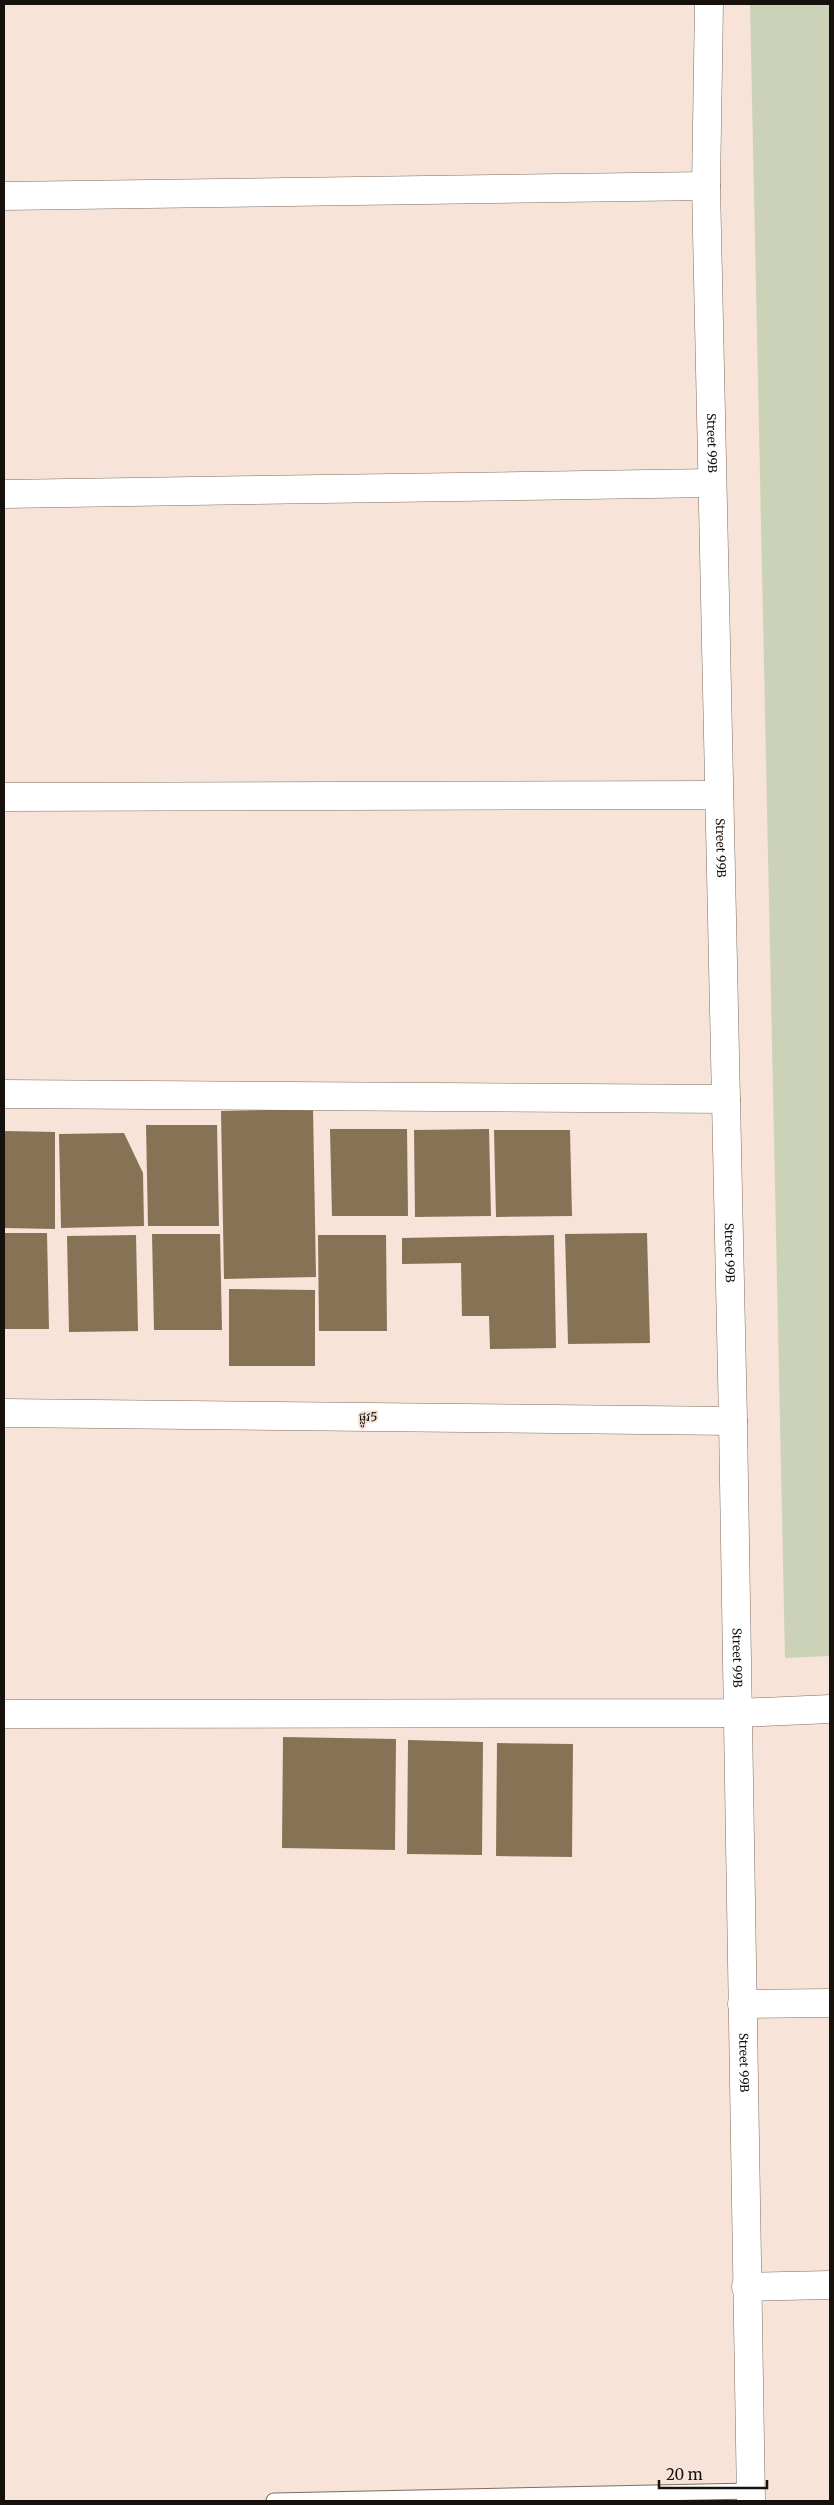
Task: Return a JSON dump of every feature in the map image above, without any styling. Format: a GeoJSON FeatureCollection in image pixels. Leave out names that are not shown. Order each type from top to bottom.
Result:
{"type":"FeatureCollection","features":[{"type":"Feature","properties":{"kind":"street","name":"Street 99B"},"geometry":{"type":"LineString","coordinates":[[709,4],[706,186],[733,1421],[751,2496]]}},
{"type":"Feature","properties":{"kind":"street"},"geometry":{"type":"LineString","coordinates":[[4,196],[706,186]]}},
{"type":"Feature","properties":{"kind":"street"},"geometry":{"type":"LineString","coordinates":[[4,494],[712,483]]}},
{"type":"Feature","properties":{"kind":"street"},"geometry":{"type":"LineString","coordinates":[[4,797],[719,795]]}},
{"type":"Feature","properties":{"kind":"street"},"geometry":{"type":"LineString","coordinates":[[4,1094],[726,1099]]}},
{"type":"Feature","properties":{"kind":"street","name":"ផ្លូវ5"},"geometry":{"type":"LineString","coordinates":[[4,1413],[733,1421]]}},
{"type":"Feature","properties":{"kind":"street"},"geometry":{"type":"LineString","coordinates":[[4,1714],[738,1713],[830,1709]]}},
{"type":"Feature","properties":{"kind":"street"},"geometry":{"type":"LineString","coordinates":[[742,2004],[830,2003]]}},
{"type":"Feature","properties":{"kind":"street"},"geometry":{"type":"LineString","coordinates":[[746,2286],[830,2285]]}},
{"type":"Feature","properties":{"kind":"lane"},"geometry":{"type":"LineString","coordinates":[[274,2501],[751,2496]]}},
{"type":"Feature","properties":{"kind":"green space"},"geometry":{"type":"Polygon","coordinates":[[[750,4],[830,4],[830,1656],[785,1658],[750,4]]]}},
{"type":"Feature","properties":{"kind":"building"},"geometry":{"type":"Polygon","coordinates":[[[313,1109],[316,1277],[224,1279],[221,1111],[313,1109]]]}},
{"type":"Feature","properties":{"kind":"building"},"geometry":{"type":"Polygon","coordinates":[[[146,1125],[217,1125],[219,1226],[148,1226],[146,1125]]]}},
{"type":"Feature","properties":{"kind":"building"},"geometry":{"type":"Polygon","coordinates":[[[330,1129],[407,1129],[408,1216],[332,1216],[330,1129]]]}},
{"type":"Feature","properties":{"kind":"building"},"geometry":{"type":"Polygon","coordinates":[[[489,1129],[491,1216],[415,1217],[414,1130],[489,1129]]]}},
{"type":"Feature","properties":{"kind":"building"},"geometry":{"type":"Polygon","coordinates":[[[494,1130],[570,1130],[572,1216],[496,1217],[494,1130]]]}},
{"type":"Feature","properties":{"kind":"building"},"geometry":{"type":"Polygon","coordinates":[[[4,1131],[55,1132],[55,1229],[4,1228],[4,1131]]]}},
{"type":"Feature","properties":{"kind":"building"},"geometry":{"type":"Polygon","coordinates":[[[124,1133],[143,1173],[144,1226],[61,1228],[59,1134],[124,1133]]]}},
{"type":"Feature","properties":{"kind":"building"},"geometry":{"type":"Polygon","coordinates":[[[4,1233],[47,1233],[49,1329],[4,1329],[4,1233]]]}},
{"type":"Feature","properties":{"kind":"building"},"geometry":{"type":"Polygon","coordinates":[[[647,1233],[650,1343],[568,1344],[565,1234],[647,1233]]]}},
{"type":"Feature","properties":{"kind":"building"},"geometry":{"type":"Polygon","coordinates":[[[152,1234],[220,1234],[222,1330],[154,1330],[152,1234]]]}},
{"type":"Feature","properties":{"kind":"building"},"geometry":{"type":"Polygon","coordinates":[[[136,1235],[138,1331],[69,1332],[67,1236],[136,1235]]]}},
{"type":"Feature","properties":{"kind":"building"},"geometry":{"type":"Polygon","coordinates":[[[318,1235],[386,1235],[387,1331],[319,1331],[318,1235]]]}},
{"type":"Feature","properties":{"kind":"building"},"geometry":{"type":"Polygon","coordinates":[[[554,1235],[556,1348],[490,1349],[489,1316],[462,1316],[461,1263],[402,1264],[402,1238],[554,1235]]]}},
{"type":"Feature","properties":{"kind":"building"},"geometry":{"type":"Polygon","coordinates":[[[229,1289],[315,1290],[315,1366],[229,1366],[229,1289]]]}},
{"type":"Feature","properties":{"kind":"building"},"geometry":{"type":"Polygon","coordinates":[[[283,1737],[396,1739],[395,1850],[282,1848],[283,1737]]]}},
{"type":"Feature","properties":{"kind":"building"},"geometry":{"type":"Polygon","coordinates":[[[408,1740],[483,1742],[482,1855],[407,1854],[408,1740]]]}},
{"type":"Feature","properties":{"kind":"building"},"geometry":{"type":"Polygon","coordinates":[[[497,1743],[573,1744],[572,1857],[496,1856],[497,1743]]]}}]}
